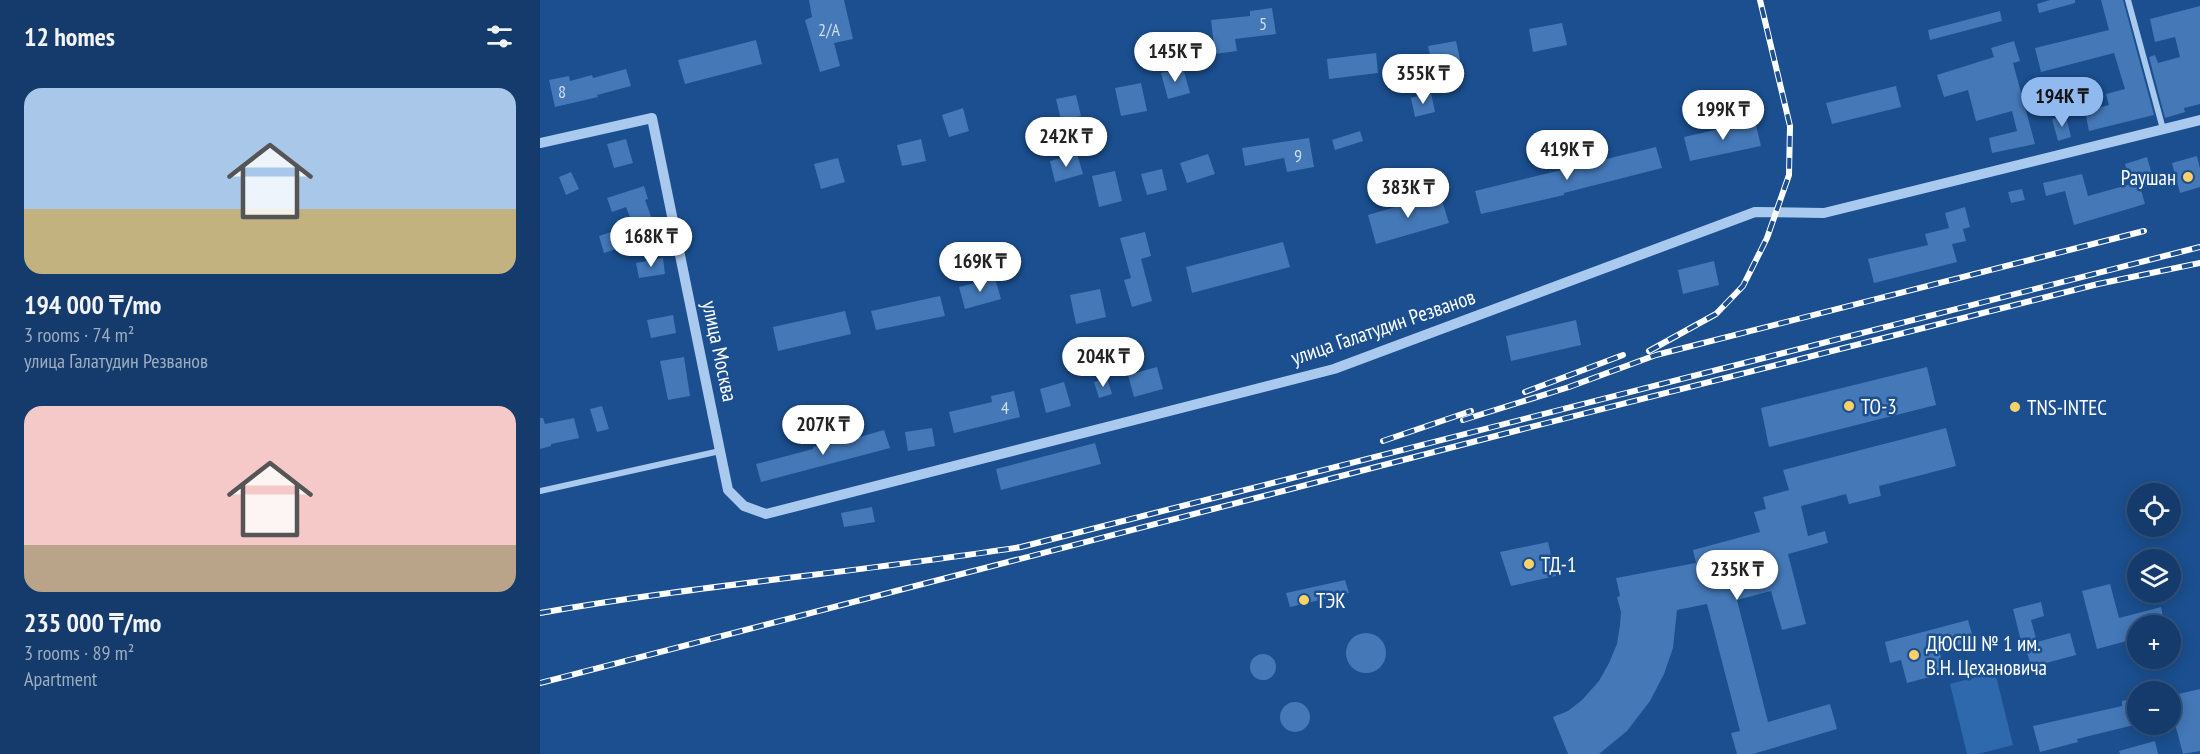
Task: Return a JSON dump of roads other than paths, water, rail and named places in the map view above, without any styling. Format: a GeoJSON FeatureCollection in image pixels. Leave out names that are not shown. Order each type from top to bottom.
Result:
{"type":"FeatureCollection","features":[{"type":"Feature","properties":{"kind":"street"},"geometry":{"type":"LineString","coordinates":[[2128,0],[2163,129]]}},
{"type":"Feature","properties":{"kind":"street","name":"улица Москва"},"geometry":{"type":"LineString","coordinates":[[540,143],[652,118],[721,450]]}},
{"type":"Feature","properties":{"kind":"street","name":"улица Галатудин Резванов"},"geometry":{"type":"LineString","coordinates":[[721,450],[728,490],[744,506],[766,514],[1334,369],[1755,212],[1824,213],[2200,120]]}},
{"type":"Feature","properties":{"kind":"street"},"geometry":{"type":"LineString","coordinates":[[540,490],[721,450]]}},
{"type":"Feature","properties":{"kind":"railway"},"geometry":{"type":"LineString","coordinates":[[1649,351],[1716,314],[1743,286],[1767,238],[1789,175],[1790,126],[1760,0]]}},
{"type":"Feature","properties":{"kind":"railway"},"geometry":{"type":"LineString","coordinates":[[1463,420],[1569,387],[1656,355],[2144,231]]}},
{"type":"Feature","properties":{"kind":"railway"},"geometry":{"type":"LineString","coordinates":[[540,613],[660,594],[1021,547],[2200,247]]}},
{"type":"Feature","properties":{"kind":"railway"},"geometry":{"type":"LineString","coordinates":[[540,683],[1519,430],[2098,284],[2200,263]]}},
{"type":"Feature","properties":{"kind":"railway"},"geometry":{"type":"LineString","coordinates":[[1525,392],[1623,355]]}},
{"type":"Feature","properties":{"kind":"railway"},"geometry":{"type":"LineString","coordinates":[[1383,441],[1471,411]]}},
{"type":"Feature","properties":{"kind":"place","name":"Раушан"},"geometry":{"type":"Point","coordinates":[2188,177]}},
{"type":"Feature","properties":{"kind":"place","name":"ТО-3"},"geometry":{"type":"Point","coordinates":[1849,406]}},
{"type":"Feature","properties":{"kind":"place","name":"TNS-INTEC"},"geometry":{"type":"Point","coordinates":[2015,407]}},
{"type":"Feature","properties":{"kind":"place","name":"ТД-1"},"geometry":{"type":"Point","coordinates":[1529,564]}},
{"type":"Feature","properties":{"kind":"place","name":"ТЭК"},"geometry":{"type":"Point","coordinates":[1304,600]}},
{"type":"Feature","properties":{"kind":"place","name":"ДЮСШ № 1 им. В.Н. Цехановича"},"geometry":{"type":"Point","coordinates":[1914,655]}}]}
